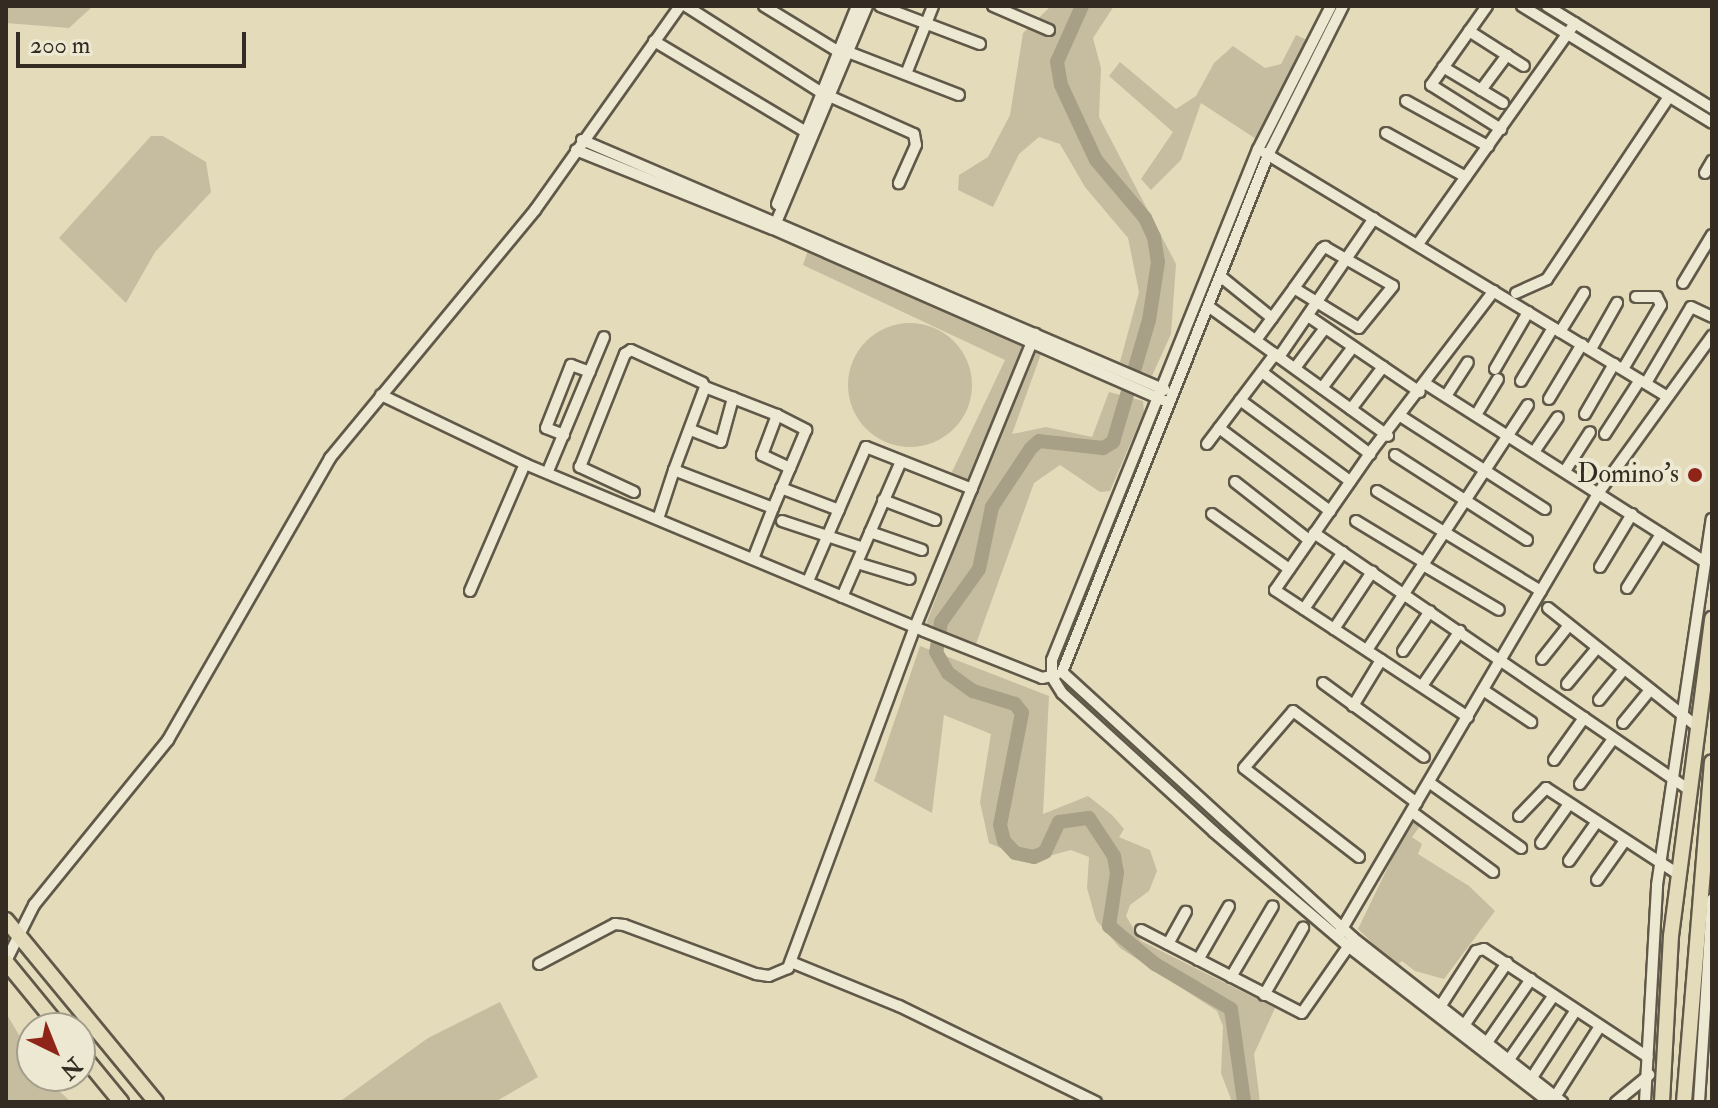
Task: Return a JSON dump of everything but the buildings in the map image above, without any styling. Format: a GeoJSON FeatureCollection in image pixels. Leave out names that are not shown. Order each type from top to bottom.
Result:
{"type":"FeatureCollection","features":[{"type":"Feature","properties":{"kind":"main road"},"geometry":{"type":"LineString","coordinates":[[1662,1102],[1678,874],[1695,725],[1712,619]]}},
{"type":"Feature","properties":{"kind":"main road"},"geometry":{"type":"LineString","coordinates":[[1684,1102],[1712,762]]}},
{"type":"Feature","properties":{"kind":"main road"},"geometry":{"type":"LineString","coordinates":[[6,920],[156,1102]]}},
{"type":"Feature","properties":{"kind":"main road"},"geometry":{"type":"LineString","coordinates":[[6,962],[47,1012]]}},
{"type":"Feature","properties":{"kind":"main road"},"geometry":{"type":"LineString","coordinates":[[96,1072],[121,1102]]}},
{"type":"Feature","properties":{"kind":"street"},"geometry":{"type":"LineString","coordinates":[[6,962],[17,934],[40,897],[168,740],[242,603],[330,458],[535,210],[680,6]]}},
{"type":"Feature","properties":{"kind":"street"},"geometry":{"type":"LineString","coordinates":[[686,6],[826,95],[914,134],[916,145],[899,183]]}},
{"type":"Feature","properties":{"kind":"street"},"geometry":{"type":"LineString","coordinates":[[764,6],[843,52],[959,95]]}},
{"type":"Feature","properties":{"kind":"street"},"geometry":{"type":"LineString","coordinates":[[772,223],[843,52],[867,6]]}},
{"type":"Feature","properties":{"kind":"street"},"geometry":{"type":"LineString","coordinates":[[880,6],[980,44]]}},
{"type":"Feature","properties":{"kind":"street"},"geometry":{"type":"LineString","coordinates":[[906,74],[933,6]]}},
{"type":"Feature","properties":{"kind":"street"},"geometry":{"type":"LineString","coordinates":[[1057,675],[1263,152],[1331,6]]}},
{"type":"Feature","properties":{"kind":"street"},"geometry":{"type":"LineString","coordinates":[[1165,395],[1208,306],[1263,152],[1343,6]]}},
{"type":"Feature","properties":{"kind":"street"},"geometry":{"type":"LineString","coordinates":[[1487,6],[1443,67],[1433,88],[1501,129]]}},
{"type":"Feature","properties":{"kind":"street"},"geometry":{"type":"LineString","coordinates":[[1522,6],[1712,123]]}},
{"type":"Feature","properties":{"kind":"street"},"geometry":{"type":"LineString","coordinates":[[1547,6],[1712,108]]}},
{"type":"Feature","properties":{"kind":"street"},"geometry":{"type":"LineString","coordinates":[[1563,16],[1571,6]]}},
{"type":"Feature","properties":{"kind":"street"},"geometry":{"type":"LineString","coordinates":[[997,7],[1049,30]]}},
{"type":"Feature","properties":{"kind":"street"},"geometry":{"type":"LineString","coordinates":[[843,52],[853,8]]}},
{"type":"Feature","properties":{"kind":"street"},"geometry":{"type":"LineString","coordinates":[[1418,244],[1575,23]]}},
{"type":"Feature","properties":{"kind":"street"},"geometry":{"type":"LineString","coordinates":[[1469,31],[1524,66]]}},
{"type":"Feature","properties":{"kind":"street"},"geometry":{"type":"LineString","coordinates":[[654,41],[806,132]]}},
{"type":"Feature","properties":{"kind":"street"},"geometry":{"type":"LineString","coordinates":[[1481,90],[1507,55]]}},
{"type":"Feature","properties":{"kind":"street"},"geometry":{"type":"LineString","coordinates":[[1443,67],[1503,103]]}},
{"type":"Feature","properties":{"kind":"street"},"geometry":{"type":"LineString","coordinates":[[772,223],[806,132],[826,95]]}},
{"type":"Feature","properties":{"kind":"street"},"geometry":{"type":"LineString","coordinates":[[1516,293],[1547,279],[1668,98]]}},
{"type":"Feature","properties":{"kind":"street"},"geometry":{"type":"LineString","coordinates":[[1406,101],[1488,146]]}},
{"type":"Feature","properties":{"kind":"street"},"geometry":{"type":"LineString","coordinates":[[1386,133],[1466,177]]}},
{"type":"Feature","properties":{"kind":"street"},"geometry":{"type":"LineString","coordinates":[[579,145],[772,223],[1165,395]]}},
{"type":"Feature","properties":{"kind":"street"},"geometry":{"type":"LineString","coordinates":[[1263,152],[1667,396]]}},
{"type":"Feature","properties":{"kind":"street"},"geometry":{"type":"LineString","coordinates":[[1705,173],[1712,161]]}},
{"type":"Feature","properties":{"kind":"street"},"geometry":{"type":"LineString","coordinates":[[1207,444],[1308,316],[1374,218]]}},
{"type":"Feature","properties":{"kind":"street"},"geometry":{"type":"LineString","coordinates":[[1683,283],[1712,235]]}},
{"type":"Feature","properties":{"kind":"street"},"geometry":{"type":"LineString","coordinates":[[1256,340],[1294,288],[1325,247],[1348,257],[1393,287],[1361,328],[1294,288]]}},
{"type":"Feature","properties":{"kind":"street"},"geometry":{"type":"LineString","coordinates":[[1220,276],[1272,318]]}},
{"type":"Feature","properties":{"kind":"street"},"geometry":{"type":"LineString","coordinates":[[1468,717],[1275,590],[1350,481],[1388,436],[1494,291]]}},
{"type":"Feature","properties":{"kind":"street"},"geometry":{"type":"LineString","coordinates":[[1521,381],[1584,293]]}},
{"type":"Feature","properties":{"kind":"street"},"geometry":{"type":"LineString","coordinates":[[1585,414],[1661,305],[1657,297],[1636,297]]}},
{"type":"Feature","properties":{"kind":"street"},"geometry":{"type":"LineString","coordinates":[[1549,399],[1617,303]]}},
{"type":"Feature","properties":{"kind":"street"},"geometry":{"type":"LineString","coordinates":[[1208,306],[1388,436]]}},
{"type":"Feature","properties":{"kind":"street"},"geometry":{"type":"LineString","coordinates":[[1605,434],[1691,307],[1712,317]]}},
{"type":"Feature","properties":{"kind":"street"},"geometry":{"type":"LineString","coordinates":[[1476,415],[1528,312]]}},
{"type":"Feature","properties":{"kind":"street"},"geometry":{"type":"LineString","coordinates":[[1308,316],[1383,367],[1446,396],[1705,562]]}},
{"type":"Feature","properties":{"kind":"street"},"geometry":{"type":"LineString","coordinates":[[1295,368],[1325,328]]}},
{"type":"Feature","properties":{"kind":"street"},"geometry":{"type":"LineString","coordinates":[[1340,933],[1599,492],[1712,336]]}},
{"type":"Feature","properties":{"kind":"street"},"geometry":{"type":"LineString","coordinates":[[548,471],[604,337]]}},
{"type":"Feature","properties":{"kind":"street"},"geometry":{"type":"LineString","coordinates":[[539,964],[615,924],[769,976],[784,971],[791,962],[1033,338]]}},
{"type":"Feature","properties":{"kind":"street"},"geometry":{"type":"LineString","coordinates":[[1322,388],[1353,347]]}},
{"type":"Feature","properties":{"kind":"street"},"geometry":{"type":"LineString","coordinates":[[634,492],[583,470],[580,462],[627,351],[703,383]]}},
{"type":"Feature","properties":{"kind":"street"},"geometry":{"type":"LineString","coordinates":[[1446,396],[1468,362]]}},
{"type":"Feature","properties":{"kind":"street"},"geometry":{"type":"LineString","coordinates":[[564,435],[546,428],[571,365],[590,372]]}},
{"type":"Feature","properties":{"kind":"street"},"geometry":{"type":"LineString","coordinates":[[1351,409],[1383,367]]}},
{"type":"Feature","properties":{"kind":"street"},"geometry":{"type":"LineString","coordinates":[[1262,372],[1370,454]]}},
{"type":"Feature","properties":{"kind":"street"},"geometry":{"type":"LineString","coordinates":[[658,519],[705,387],[777,415],[806,430],[753,559]]}},
{"type":"Feature","properties":{"kind":"street"},"geometry":{"type":"LineString","coordinates":[[381,395],[525,464],[548,471],[964,648],[1042,678],[1057,675]]}},
{"type":"Feature","properties":{"kind":"street"},"geometry":{"type":"LineString","coordinates":[[691,430],[721,442],[733,398]]}},
{"type":"Feature","properties":{"kind":"street"},"geometry":{"type":"LineString","coordinates":[[1240,400],[1350,481]]}},
{"type":"Feature","properties":{"kind":"street"},"geometry":{"type":"LineString","coordinates":[[1367,650],[1528,405]]}},
{"type":"Feature","properties":{"kind":"street"},"geometry":{"type":"LineString","coordinates":[[777,415],[762,455],[790,468]]}},
{"type":"Feature","properties":{"kind":"street"},"geometry":{"type":"LineString","coordinates":[[1402,417],[1545,509]]}},
{"type":"Feature","properties":{"kind":"street"},"geometry":{"type":"LineString","coordinates":[[1534,452],[1558,417]]}},
{"type":"Feature","properties":{"kind":"street"},"geometry":{"type":"LineString","coordinates":[[1219,428],[1330,511]]}},
{"type":"Feature","properties":{"kind":"street"},"geometry":{"type":"LineString","coordinates":[[1565,471],[1590,432]]}},
{"type":"Feature","properties":{"kind":"street"},"geometry":{"type":"LineString","coordinates":[[808,581],[866,447],[972,489]]}},
{"type":"Feature","properties":{"kind":"street"},"geometry":{"type":"LineString","coordinates":[[1395,455],[1527,540]]}},
{"type":"Feature","properties":{"kind":"street"},"geometry":{"type":"LineString","coordinates":[[842,597],[901,461]]}},
{"type":"Feature","properties":{"kind":"street"},"geometry":{"type":"LineString","coordinates":[[470,591],[525,464]]}},
{"type":"Feature","properties":{"kind":"street"},"geometry":{"type":"LineString","coordinates":[[674,470],[773,508]]}},
{"type":"Feature","properties":{"kind":"street"},"geometry":{"type":"LineString","coordinates":[[1235,482],[1312,537],[1343,552],[1501,658],[1672,781],[1688,789]]}},
{"type":"Feature","properties":{"kind":"street"},"geometry":{"type":"LineString","coordinates":[[611,498],[618,484]]}},
{"type":"Feature","properties":{"kind":"street"},"geometry":{"type":"LineString","coordinates":[[781,488],[839,510]]}},
{"type":"Feature","properties":{"kind":"street"},"geometry":{"type":"LineString","coordinates":[[1377,491],[1541,591]]}},
{"type":"Feature","properties":{"kind":"street"},"geometry":{"type":"LineString","coordinates":[[883,500],[935,520]]}},
{"type":"Feature","properties":{"kind":"street"},"geometry":{"type":"LineString","coordinates":[[1212,514],[1289,569]]}},
{"type":"Feature","properties":{"kind":"street"},"geometry":{"type":"LineString","coordinates":[[1600,567],[1632,514]]}},
{"type":"Feature","properties":{"kind":"street"},"geometry":{"type":"LineString","coordinates":[[1645,1102],[1659,865],[1712,519]]}},
{"type":"Feature","properties":{"kind":"street"},"geometry":{"type":"LineString","coordinates":[[782,521],[863,548]]}},
{"type":"Feature","properties":{"kind":"street"},"geometry":{"type":"LineString","coordinates":[[1356,521],[1499,610]]}},
{"type":"Feature","properties":{"kind":"street"},"geometry":{"type":"LineString","coordinates":[[870,532],[922,550]]}},
{"type":"Feature","properties":{"kind":"street"},"geometry":{"type":"LineString","coordinates":[[1627,588],[1661,534]]}},
{"type":"Feature","properties":{"kind":"street"},"geometry":{"type":"LineString","coordinates":[[1304,609],[1343,552]]}},
{"type":"Feature","properties":{"kind":"street"},"geometry":{"type":"LineString","coordinates":[[857,563],[910,579]]}},
{"type":"Feature","properties":{"kind":"street"},"geometry":{"type":"LineString","coordinates":[[1334,629],[1372,572]]}},
{"type":"Feature","properties":{"kind":"street"},"geometry":{"type":"LineString","coordinates":[[1548,608],[1695,725]]}},
{"type":"Feature","properties":{"kind":"street"},"geometry":{"type":"LineString","coordinates":[[1403,651],[1430,611]]}},
{"type":"Feature","properties":{"kind":"street"},"geometry":{"type":"LineString","coordinates":[[1542,659],[1569,625]]}},
{"type":"Feature","properties":{"kind":"street"},"geometry":{"type":"LineString","coordinates":[[1422,686],[1460,631]]}},
{"type":"Feature","properties":{"kind":"street"},"geometry":{"type":"LineString","coordinates":[[1567,684],[1597,648]]}},
{"type":"Feature","properties":{"kind":"street"},"geometry":{"type":"LineString","coordinates":[[1353,706],[1381,660]]}},
{"type":"Feature","properties":{"kind":"street"},"geometry":{"type":"LineString","coordinates":[[1599,700],[1624,669]]}},
{"type":"Feature","properties":{"kind":"street"},"geometry":{"type":"LineString","coordinates":[[1057,675],[1350,942],[1555,1100]]}},
{"type":"Feature","properties":{"kind":"street"},"geometry":{"type":"LineString","coordinates":[[1323,683],[1424,757]]}},
{"type":"Feature","properties":{"kind":"street"},"geometry":{"type":"LineString","coordinates":[[1483,690],[1531,722]]}},
{"type":"Feature","properties":{"kind":"street"},"geometry":{"type":"LineString","coordinates":[[1623,723],[1650,690]]}},
{"type":"Feature","properties":{"kind":"street"},"geometry":{"type":"LineString","coordinates":[[1359,857],[1244,768],[1293,711],[1493,872]]}},
{"type":"Feature","properties":{"kind":"street"},"geometry":{"type":"LineString","coordinates":[[1554,760],[1584,718]]}},
{"type":"Feature","properties":{"kind":"street"},"geometry":{"type":"LineString","coordinates":[[1580,784],[1613,739]]}},
{"type":"Feature","properties":{"kind":"street"},"geometry":{"type":"LineString","coordinates":[[1430,783],[1521,848]]}},
{"type":"Feature","properties":{"kind":"street"},"geometry":{"type":"LineString","coordinates":[[1519,816],[1542,786],[1659,865],[1678,874]]}},
{"type":"Feature","properties":{"kind":"street"},"geometry":{"type":"LineString","coordinates":[[1541,843],[1569,804]]}},
{"type":"Feature","properties":{"kind":"street"},"geometry":{"type":"LineString","coordinates":[[1569,861],[1596,823]]}},
{"type":"Feature","properties":{"kind":"street"},"geometry":{"type":"LineString","coordinates":[[1597,880],[1624,842]]}},
{"type":"Feature","properties":{"kind":"street"},"geometry":{"type":"LineString","coordinates":[[1699,1102],[1708,1003],[1712,899]]}},
{"type":"Feature","properties":{"kind":"street"},"geometry":{"type":"LineString","coordinates":[[1198,960],[1229,906]]}},
{"type":"Feature","properties":{"kind":"street"},"geometry":{"type":"LineString","coordinates":[[1231,977],[1273,906]]}},
{"type":"Feature","properties":{"kind":"street"},"geometry":{"type":"LineString","coordinates":[[1168,944],[1186,912]]}},
{"type":"Feature","properties":{"kind":"street"},"geometry":{"type":"LineString","coordinates":[[1697,922],[1711,934]]}},
{"type":"Feature","properties":{"kind":"street"},"geometry":{"type":"LineString","coordinates":[[1264,995],[1303,928]]}},
{"type":"Feature","properties":{"kind":"street"},"geometry":{"type":"LineString","coordinates":[[1141,930],[1298,1013],[1306,1011],[1350,942]]}},
{"type":"Feature","properties":{"kind":"street"},"geometry":{"type":"LineString","coordinates":[[1350,942],[1555,1100]]}},
{"type":"Feature","properties":{"kind":"street"},"geometry":{"type":"LineString","coordinates":[[1438,1010],[1478,949],[1507,963],[1648,1057]]}},
{"type":"Feature","properties":{"kind":"street"},"geometry":{"type":"LineString","coordinates":[[791,962],[899,1006],[1096,1102]]}},
{"type":"Feature","properties":{"kind":"street"},"geometry":{"type":"LineString","coordinates":[[1463,1027],[1507,963]]}},
{"type":"Feature","properties":{"kind":"street"},"geometry":{"type":"LineString","coordinates":[[1486,1044],[1531,979]]}},
{"type":"Feature","properties":{"kind":"street"},"geometry":{"type":"LineString","coordinates":[[1508,1061],[1554,995]]}},
{"type":"Feature","properties":{"kind":"street"},"geometry":{"type":"LineString","coordinates":[[1531,1079],[1576,1010]]}},
{"type":"Feature","properties":{"kind":"street"},"geometry":{"type":"LineString","coordinates":[[1555,1100],[1600,1026]]}},
{"type":"Feature","properties":{"kind":"street"},"geometry":{"type":"LineString","coordinates":[[1616,1102],[1665,1062],[1686,1060]]}},
{"type":"Feature","properties":{"kind":"shaded area"},"geometry":{"type":"Polygon","coordinates":[[[6,6],[93,6],[69,28],[6,23],[6,6]]]}},
{"type":"Feature","properties":{"kind":"shaded area"},"geometry":{"type":"Polygon","coordinates":[[[1051,6],[1114,6],[1093,38],[1101,68],[1099,117],[1176,264],[1171,334],[1152,376],[1120,362],[1139,292],[1128,238],[1085,187],[1060,144],[1039,137],[1019,154],[993,207],[958,190],[959,175],[988,157],[1010,115],[1023,33],[1051,6]]]}},
{"type":"Feature","properties":{"kind":"shaded area"},"geometry":{"type":"Polygon","coordinates":[[[1296,35],[1307,40],[1256,139],[1201,103],[1181,160],[1151,190],[1141,179],[1173,132],[1109,76],[1120,62],[1176,109],[1196,96],[1214,63],[1233,46],[1265,68],[1281,64],[1296,35]]]}},
{"type":"Feature","properties":{"kind":"shaded area"},"geometry":{"type":"Polygon","coordinates":[[[151,136],[163,136],[206,162],[211,192],[155,252],[126,303],[59,238],[151,136]]]}},
{"type":"Feature","properties":{"kind":"shaded area"},"geometry":{"type":"Polygon","coordinates":[[[808,250],[1041,354],[1012,434],[1046,427],[1092,437],[1109,392],[1143,401],[1144,412],[1110,491],[1100,492],[1060,465],[1034,483],[976,644],[926,624],[980,483],[951,474],[1005,360],[803,265],[808,250]]]}},
{"type":"Feature","properties":{"kind":"shaded area"},"geometry":{"type":"Polygon","coordinates":[[[910,323],[934,328],[954,341],[967,361],[972,385],[967,409],[954,429],[934,442],[910,447],[886,442],[866,429],[853,409],[848,385],[853,361],[866,341],[886,328],[910,323]]]}},
{"type":"Feature","properties":{"kind":"shaded area"},"geometry":{"type":"Polygon","coordinates":[[[920,646],[1049,696],[1043,814],[1088,796],[1112,815],[1124,829],[1119,837],[1150,850],[1157,871],[1149,891],[1130,905],[1126,916],[1141,941],[1275,1008],[1254,1054],[1260,1102],[1232,1102],[1221,1073],[1223,1026],[1217,1011],[1120,948],[1096,920],[1087,888],[1089,857],[1071,850],[1030,861],[989,843],[980,802],[991,734],[944,715],[932,813],[874,781],[920,646]]]}},
{"type":"Feature","properties":{"kind":"shaded area"},"geometry":{"type":"Polygon","coordinates":[[[1411,819],[1420,826],[1412,837],[1422,844],[1418,854],[1469,886],[1495,911],[1444,979],[1415,971],[1402,961],[1396,966],[1358,929],[1411,819]]]}},
{"type":"Feature","properties":{"kind":"shaded area"},"geometry":{"type":"Polygon","coordinates":[[[500,1002],[538,1077],[495,1102],[339,1102],[428,1038],[500,1002]]]}},
{"type":"Feature","properties":{"kind":"shaded area"},"geometry":{"type":"Polygon","coordinates":[[[6,1013],[16,1030],[16,1092],[60,1092],[71,1102],[6,1102],[6,1013]]]}},
{"type":"Feature","properties":{"kind":"waterway"},"geometry":{"type":"LineString","coordinates":[[1082,6],[1057,62],[1061,85],[1096,160],[1145,218],[1154,237],[1158,262],[1149,320],[1113,442],[1103,448],[1039,441],[1031,448],[992,507],[979,569],[941,622],[936,652],[948,673],[973,691],[1015,704],[1022,713],[1000,825],[1004,841],[1015,853],[1034,857],[1045,852],[1059,822],[1089,818],[1114,856],[1117,873],[1109,926],[1155,964],[1231,1009],[1244,1102]]}},
{"type":"Feature","properties":{"kind":"place","name":"Domino's"},"geometry":{"type":"Point","coordinates":[1695,475]}}]}
